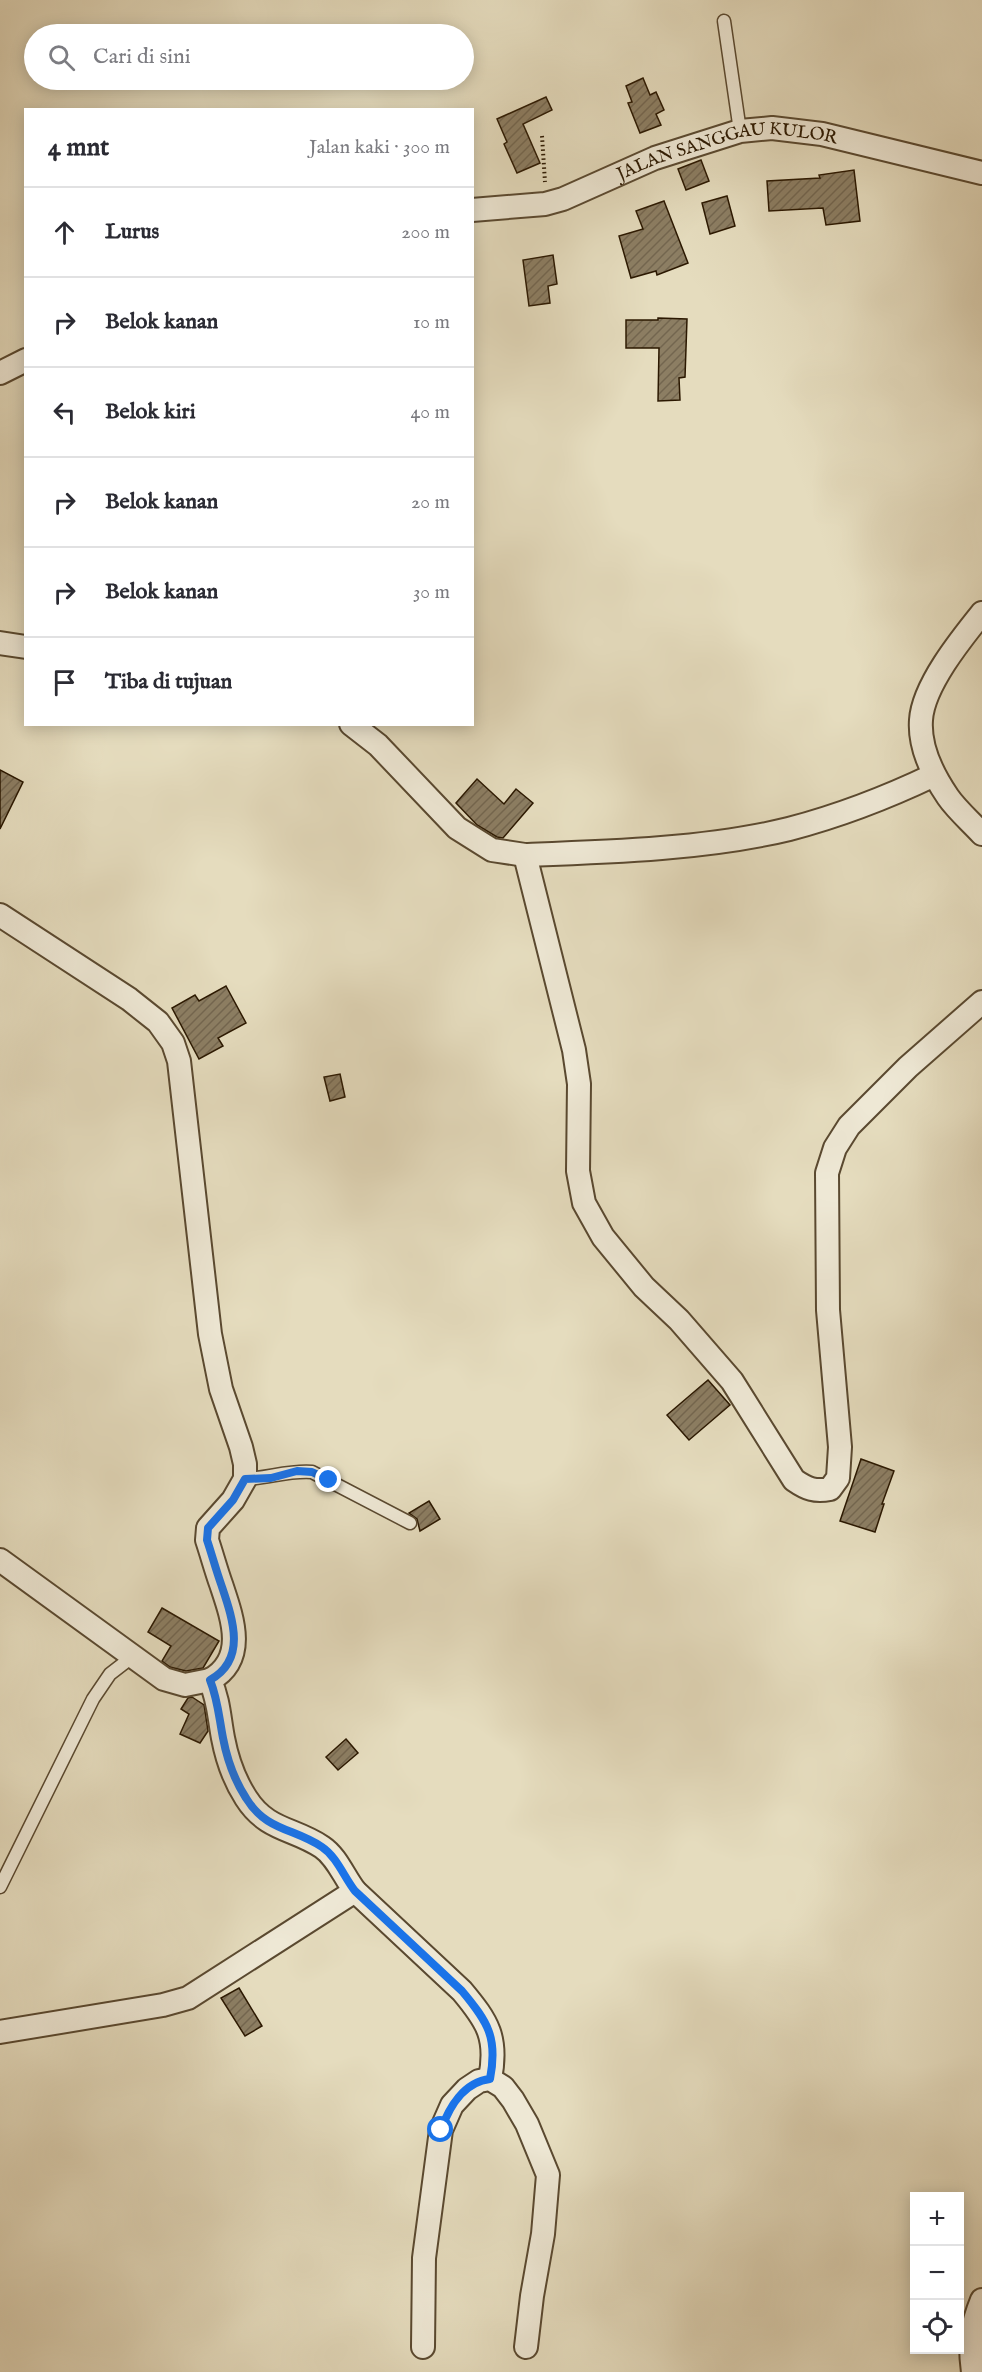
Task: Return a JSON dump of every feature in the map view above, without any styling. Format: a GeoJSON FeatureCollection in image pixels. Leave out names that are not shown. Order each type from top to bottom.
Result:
{"type":"FeatureCollection","features":[{"type":"Feature","properties":{"kind":"street","name":"JALAN SANGGAU KULOR"},"geometry":{"type":"LineString","coordinates":[[474,210],[544,204],[590,188],[655,158],[740,131],[772,128],[822,134],[982,172]]}},
{"type":"Feature","properties":{"kind":"street"},"geometry":{"type":"LineString","coordinates":[[982,613],[948,657],[931,685],[920,718],[923,746],[934,775],[949,798],[982,834]]}},
{"type":"Feature","properties":{"kind":"street"},"geometry":{"type":"LineString","coordinates":[[0,643],[24,647]]}},
{"type":"Feature","properties":{"kind":"street"},"geometry":{"type":"LineString","coordinates":[[354,726],[378,745],[457,828],[492,850],[525,855],[640,849],[728,841],[789,829],[885,798],[934,775]]}},
{"type":"Feature","properties":{"kind":"street"},"geometry":{"type":"LineString","coordinates":[[525,855],[574,1050],[579,1084],[578,1171],[584,1203],[603,1237],[637,1279],[704,1347],[732,1381],[794,1480],[809,1489],[820,1491],[830,1489],[838,1478],[840,1447],[828,1310],[826,1242],[827,1173],[835,1148],[849,1126],[867,1107],[982,1002]]}},
{"type":"Feature","properties":{"kind":"street"},"geometry":{"type":"LineString","coordinates":[[0,915],[129,999],[158,1022],[173,1043],[179,1060],[210,1334],[220,1389],[245,1464],[245,1479],[233,1500],[208,1528],[207,1540],[232,1616],[234,1646],[221,1674],[210,1680],[193,1684],[176,1683],[164,1679],[0,1560]]}},
{"type":"Feature","properties":{"kind":"street"},"geometry":{"type":"LineString","coordinates":[[210,1680],[220,1711],[223,1738],[231,1765],[247,1799],[260,1815],[274,1826],[309,1839],[324,1848],[333,1857],[342,1875],[355,1891],[462,1991],[478,2009],[492,2035],[494,2057],[490,2079]]}},
{"type":"Feature","properties":{"kind":"street"},"geometry":{"type":"LineString","coordinates":[[0,2032],[163,2005],[188,1998],[355,1891]]}},
{"type":"Feature","properties":{"kind":"street"},"geometry":{"type":"LineString","coordinates":[[423,2347],[424,2258],[441,2130],[452,2105],[467,2089],[478,2080],[490,2079],[503,2087],[513,2100],[532,2134],[548,2175],[543,2234],[531,2296],[526,2347]]}},
{"type":"Feature","properties":{"kind":"street"},"geometry":{"type":"LineString","coordinates":[[973,2372],[970,2339],[973,2321],[982,2300]]}},
{"type":"Feature","properties":{"kind":"lane"},"geometry":{"type":"LineString","coordinates":[[724,21],[740,131]]}},
{"type":"Feature","properties":{"kind":"lane"},"geometry":{"type":"LineString","coordinates":[[245,1479],[271,1478],[297,1471],[312,1472],[410,1523]]}},
{"type":"Feature","properties":{"kind":"lane"},"geometry":{"type":"LineString","coordinates":[[0,1887],[93,1699],[110,1674],[132,1657]]}},
{"type":"Feature","properties":{"kind":"path"},"geometry":{"type":"LineString","coordinates":[[542,136],[544,204]]}},
{"type":"Feature","properties":{"kind":"building"},"geometry":{"type":"Polygon","coordinates":[[[643,78],[650,95],[656,92],[664,110],[656,114],[661,125],[640,133],[628,103],[632,102],[626,86],[643,78]]]}},
{"type":"Feature","properties":{"kind":"building"},"geometry":{"type":"Polygon","coordinates":[[[546,97],[552,110],[523,124],[540,163],[517,173],[504,144],[507,142],[497,119],[546,97]]]}},
{"type":"Feature","properties":{"kind":"building"},"geometry":{"type":"Polygon","coordinates":[[[701,160],[709,181],[686,190],[678,169],[701,160]]]}},
{"type":"Feature","properties":{"kind":"building"},"geometry":{"type":"Polygon","coordinates":[[[854,170],[860,221],[826,225],[823,208],[769,211],[767,181],[820,178],[819,175],[854,170]]]}},
{"type":"Feature","properties":{"kind":"building"},"geometry":{"type":"Polygon","coordinates":[[[727,196],[735,226],[710,234],[702,203],[727,196]]]}},
{"type":"Feature","properties":{"kind":"building"},"geometry":{"type":"Polygon","coordinates":[[[664,201],[688,263],[657,275],[656,271],[631,278],[619,236],[643,229],[636,211],[664,201]]]}},
{"type":"Feature","properties":{"kind":"building"},"geometry":{"type":"Polygon","coordinates":[[[553,255],[557,284],[548,286],[550,303],[529,306],[523,260],[553,255]]]}},
{"type":"Feature","properties":{"kind":"building"},"geometry":{"type":"Polygon","coordinates":[[[658,318],[687,319],[685,377],[679,378],[680,400],[658,401],[659,348],[626,348],[626,320],[658,320],[658,318]]]}},
{"type":"Feature","properties":{"kind":"building"},"geometry":{"type":"Polygon","coordinates":[[[0,770],[23,782],[0,829],[0,770]]]}},
{"type":"Feature","properties":{"kind":"building"},"geometry":{"type":"Polygon","coordinates":[[[477,779],[504,804],[516,789],[533,803],[503,838],[477,825],[456,803],[477,779]]]}},
{"type":"Feature","properties":{"kind":"building"},"geometry":{"type":"Polygon","coordinates":[[[226,986],[246,1023],[218,1038],[223,1046],[199,1059],[172,1008],[195,995],[199,1001],[226,986]]]}},
{"type":"Feature","properties":{"kind":"building"},"geometry":{"type":"Polygon","coordinates":[[[340,1074],[345,1097],[330,1101],[324,1077],[340,1074]]]}},
{"type":"Feature","properties":{"kind":"building"},"geometry":{"type":"Polygon","coordinates":[[[708,1380],[730,1405],[689,1440],[667,1415],[708,1380]]]}},
{"type":"Feature","properties":{"kind":"building"},"geometry":{"type":"Polygon","coordinates":[[[861,1459],[894,1471],[875,1532],[840,1521],[861,1459]]]}},
{"type":"Feature","properties":{"kind":"building"},"geometry":{"type":"Polygon","coordinates":[[[429,1501],[440,1519],[420,1531],[417,1519],[409,1513],[429,1501]]]}},
{"type":"Feature","properties":{"kind":"building"},"geometry":{"type":"Polygon","coordinates":[[[162,1608],[219,1641],[203,1668],[186,1671],[170,1667],[162,1661],[171,1646],[148,1632],[162,1608]]]}},
{"type":"Feature","properties":{"kind":"building"},"geometry":{"type":"Polygon","coordinates":[[[192,1697],[204,1705],[208,1731],[200,1743],[180,1734],[189,1714],[181,1709],[188,1698],[192,1697]]]}},
{"type":"Feature","properties":{"kind":"building"},"geometry":{"type":"Polygon","coordinates":[[[346,1739],[358,1753],[338,1770],[326,1757],[346,1739]]]}},
{"type":"Feature","properties":{"kind":"building"},"geometry":{"type":"Polygon","coordinates":[[[239,1988],[262,2026],[245,2036],[221,1998],[239,1988]]]}},
{"type":"Feature","properties":{"kind":"route"},"geometry":{"type":"LineString","coordinates":[[329,1480],[312,1472],[297,1471],[271,1478],[245,1479],[233,1500],[208,1528],[207,1540],[232,1616],[234,1631],[234,1646],[228,1662],[221,1674],[210,1680],[216,1694],[223,1738],[231,1765],[247,1799],[260,1815],[274,1826],[309,1839],[324,1848],[333,1857],[342,1875],[355,1891],[462,1991],[478,2009],[492,2035],[494,2057],[490,2079],[478,2080],[467,2089],[452,2105],[441,2130]]}}]}
